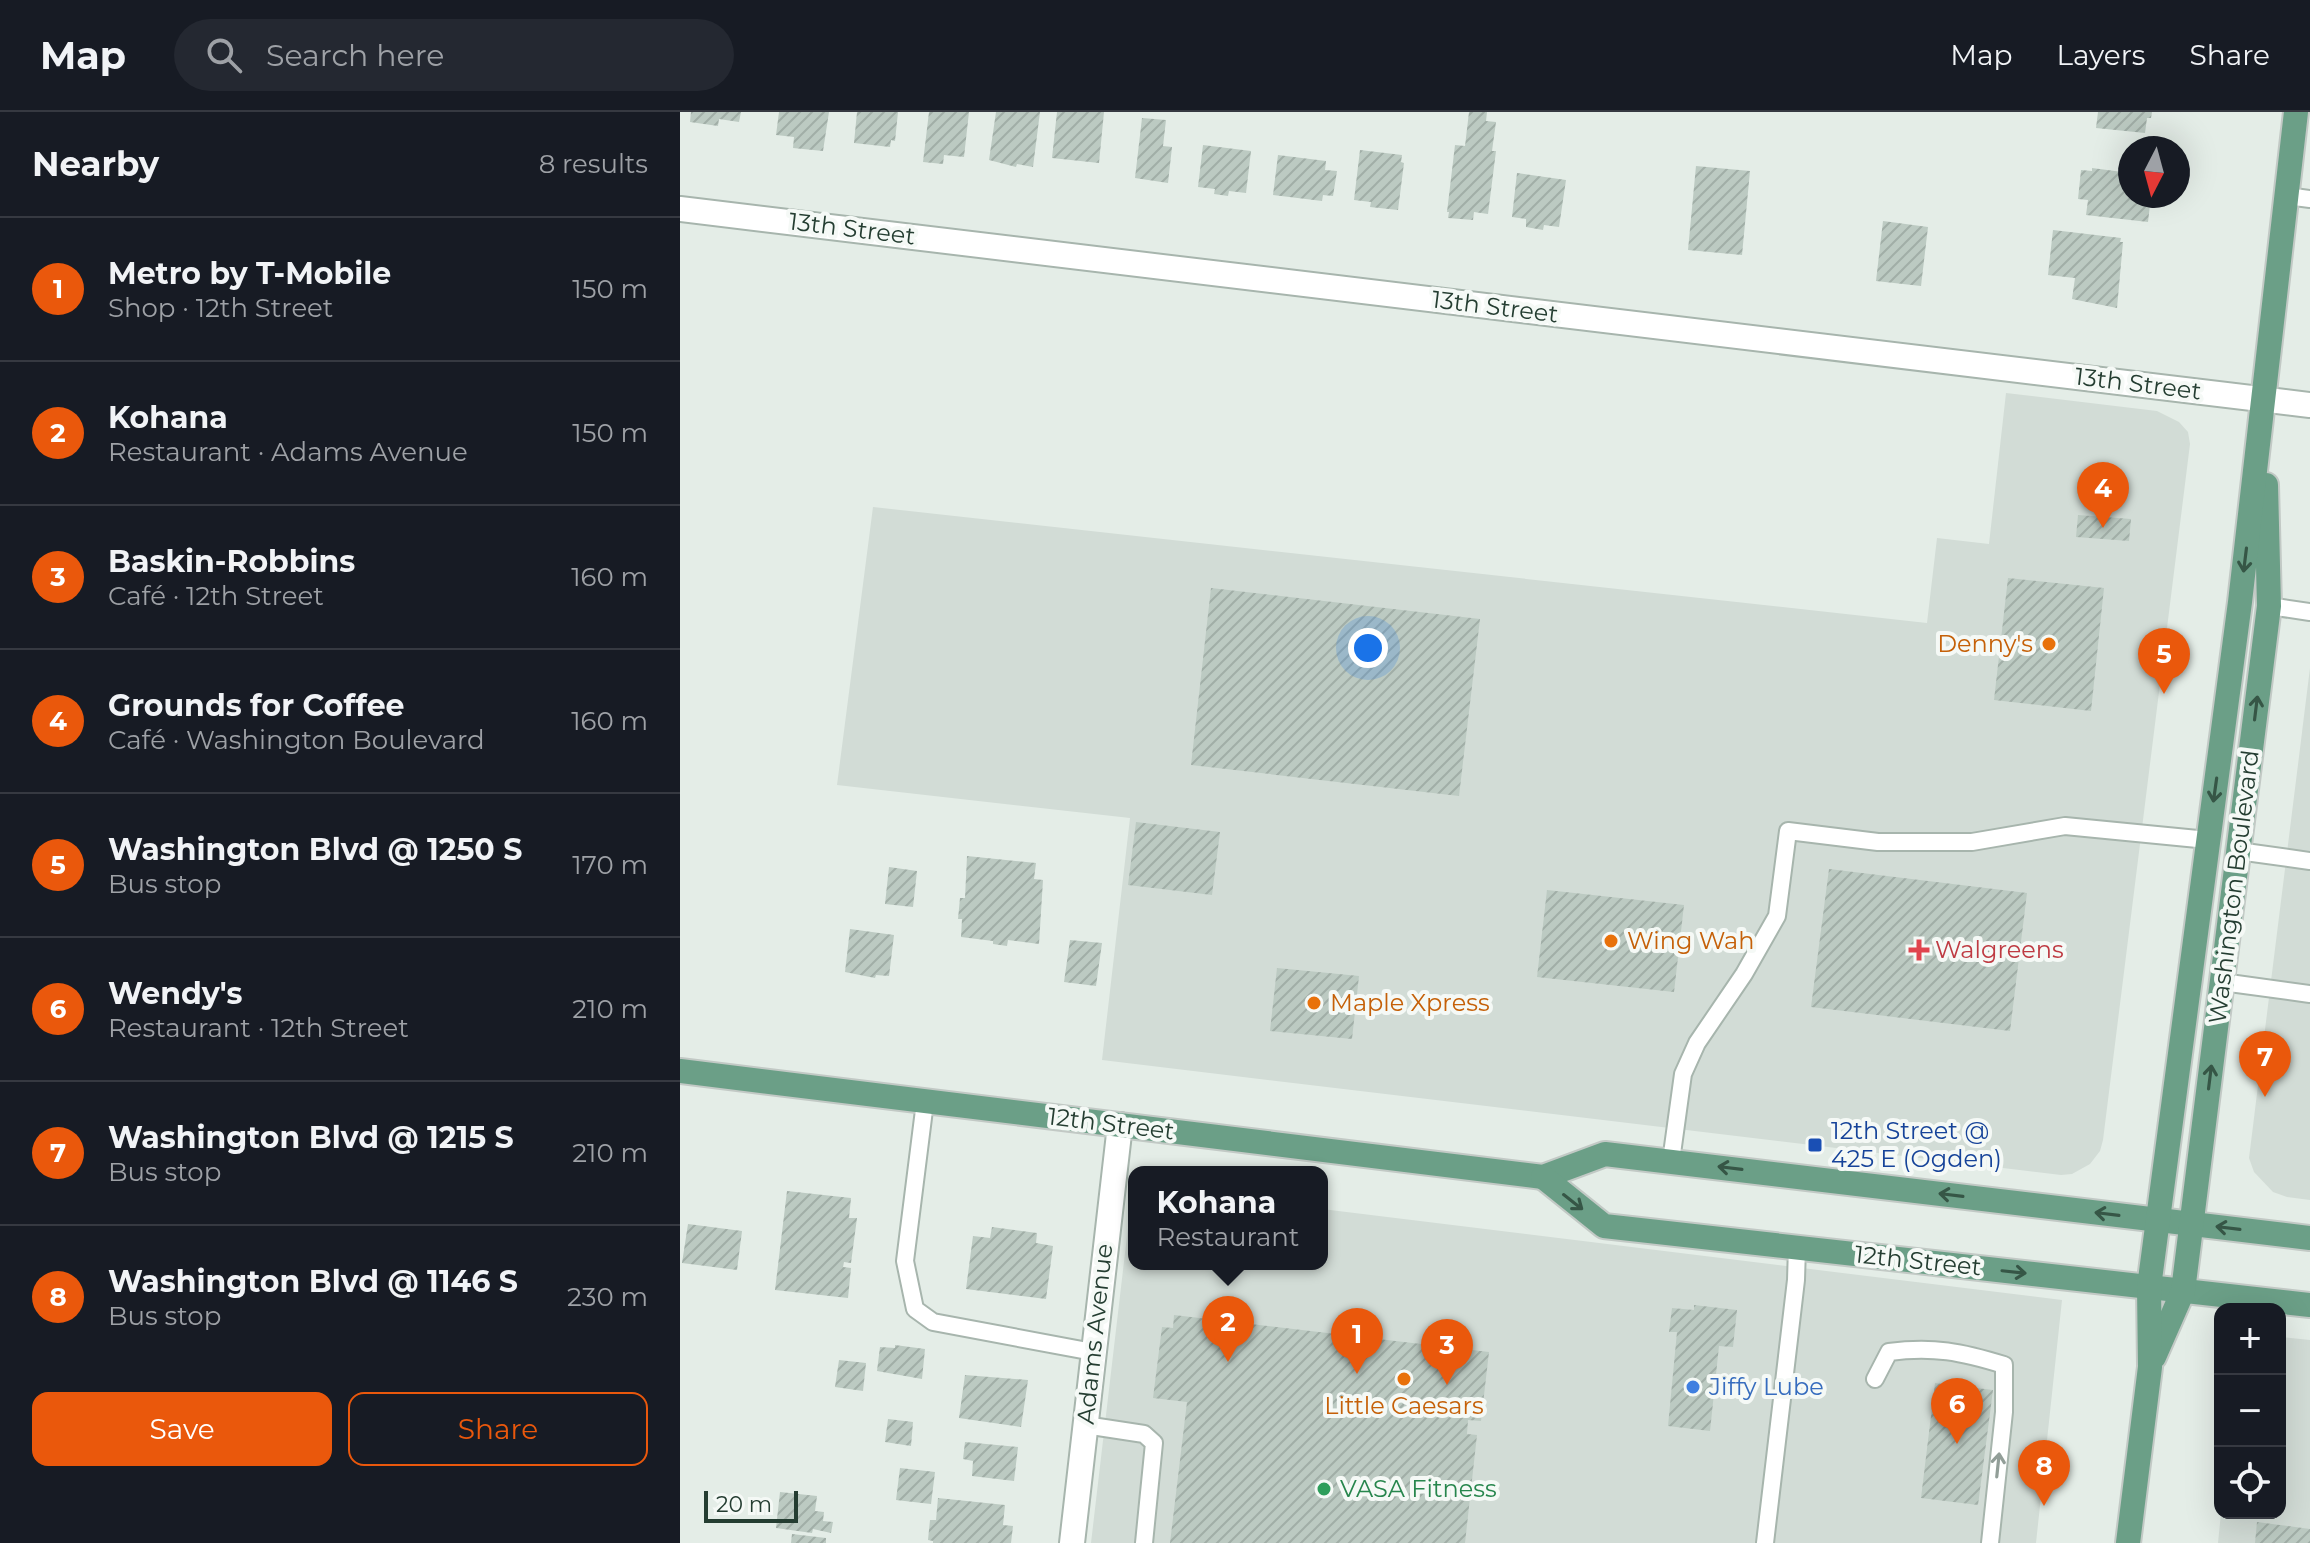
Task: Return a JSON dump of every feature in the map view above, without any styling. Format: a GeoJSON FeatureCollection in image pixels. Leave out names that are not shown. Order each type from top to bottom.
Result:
{"type":"FeatureCollection","features":[{"type":"Feature","properties":{"kind":"main road","name":"Washington Boulevard"},"geometry":{"type":"LineString","coordinates":[[2128,1543],[2150,1367],[2149,1287],[2264,399],[2298,198],[2296,112]]}},
{"type":"Feature","properties":{"kind":"main road","name":"Washington Boulevard"},"geometry":{"type":"LineString","coordinates":[[2150,1367],[2183,1291],[2269,606],[2264,399]]}},
{"type":"Feature","properties":{"kind":"main road","name":"12th Street"},"geometry":{"type":"LineString","coordinates":[[680,1071],[1543,1177],[1605,1154],[2310,1238]]}},
{"type":"Feature","properties":{"kind":"main road","name":"12th Street"},"geometry":{"type":"LineString","coordinates":[[1543,1177],[1604,1226],[2310,1305]]}},
{"type":"Feature","properties":{"kind":"street","name":"13th Street"},"geometry":{"type":"LineString","coordinates":[[680,209],[2310,405]]}},
{"type":"Feature","properties":{"kind":"street","name":"Adams Avenue"},"geometry":{"type":"LineString","coordinates":[[1072,1543],[1120,1125]]}},
{"type":"Feature","properties":{"kind":"lane"},"geometry":{"type":"LineString","coordinates":[[2269,606],[2310,612]]}},
{"type":"Feature","properties":{"kind":"lane"},"geometry":{"type":"LineString","coordinates":[[1671,1161],[1683,1074],[1697,1043],[1744,974],[1777,916],[1788,831],[1878,842],[1972,842],[2065,826],[2208,840]]}},
{"type":"Feature","properties":{"kind":"lane"},"geometry":{"type":"LineString","coordinates":[[2238,851],[2310,861]]}},
{"type":"Feature","properties":{"kind":"lane"},"geometry":{"type":"LineString","coordinates":[[2222,982],[2310,994]]}},
{"type":"Feature","properties":{"kind":"lane"},"geometry":{"type":"LineString","coordinates":[[925,1102],[905,1261],[915,1309],[933,1322],[1093,1352]]}},
{"type":"Feature","properties":{"kind":"lane"},"geometry":{"type":"LineString","coordinates":[[1765,1543],[1796,1280],[1797,1247]]}},
{"type":"Feature","properties":{"kind":"lane"},"geometry":{"type":"LineString","coordinates":[[1875,1379],[1889,1352],[1921,1348],[1967,1354],[2004,1365],[2004,1412],[1990,1543]]}},
{"type":"Feature","properties":{"kind":"lane"},"geometry":{"type":"LineString","coordinates":[[1085,1425],[1144,1434],[1154,1443],[1144,1543]]}},
{"type":"Feature","properties":{"kind":"shaded area"},"geometry":{"type":"Polygon","coordinates":[[[2006,393],[2157,411],[2179,422],[2188,432],[2190,444],[2103,1140],[2100,1151],[2090,1164],[2072,1174],[1102,1060],[1130,818],[837,785],[873,507],[1927,623],[1937,538],[1989,544],[2006,393]]]}},
{"type":"Feature","properties":{"kind":"shaded area"},"geometry":{"type":"Polygon","coordinates":[[[2310,668],[2310,1200],[2273,1192],[2254,1172],[2249,1158],[2310,668]]]}},
{"type":"Feature","properties":{"kind":"shaded area"},"geometry":{"type":"Polygon","coordinates":[[[1328,1210],[2062,1300],[2036,1543],[1091,1543],[1128,1228],[1128,1270],[1328,1270],[1328,1210]]]}},
{"type":"Feature","properties":{"kind":"shaded area"},"geometry":{"type":"Polygon","coordinates":[[[2286,1338],[2310,1340],[2310,1543],[2218,1543],[2220,1519],[2286,1519],[2286,1338]]]}},
{"type":"Feature","properties":{"kind":"building"},"geometry":{"type":"Polygon","coordinates":[[[691,112],[741,112],[739,122],[719,119],[718,126],[690,122],[691,112]]]}},
{"type":"Feature","properties":{"kind":"building"},"geometry":{"type":"Polygon","coordinates":[[[779,112],[829,112],[823,151],[793,148],[794,137],[776,135],[779,112]]]}},
{"type":"Feature","properties":{"kind":"building"},"geometry":{"type":"Polygon","coordinates":[[[857,112],[898,112],[895,141],[891,140],[890,147],[854,143],[857,112]]]}},
{"type":"Feature","properties":{"kind":"building"},"geometry":{"type":"Polygon","coordinates":[[[929,112],[969,112],[964,157],[944,155],[943,164],[923,162],[929,112]]]}},
{"type":"Feature","properties":{"kind":"building"},"geometry":{"type":"Polygon","coordinates":[[[996,112],[1040,112],[1033,167],[1017,164],[1016,167],[989,160],[996,112]]]}},
{"type":"Feature","properties":{"kind":"building"},"geometry":{"type":"Polygon","coordinates":[[[1057,112],[1104,112],[1099,163],[1052,158],[1057,112]]]}},
{"type":"Feature","properties":{"kind":"building"},"geometry":{"type":"Polygon","coordinates":[[[1469,112],[1487,112],[1486,121],[1496,122],[1492,151],[1496,151],[1488,214],[1474,212],[1473,220],[1448,218],[1447,212],[1455,145],[1465,146],[1469,112]]]}},
{"type":"Feature","properties":{"kind":"building"},"geometry":{"type":"Polygon","coordinates":[[[2098,112],[2152,112],[2151,118],[2147,118],[2145,133],[2096,128],[2098,112]]]}},
{"type":"Feature","properties":{"kind":"building"},"geometry":{"type":"Polygon","coordinates":[[[1142,118],[1166,120],[1163,146],[1172,147],[1168,183],[1135,178],[1142,118]]]}},
{"type":"Feature","properties":{"kind":"building"},"geometry":{"type":"Polygon","coordinates":[[[1203,145],[1251,151],[1246,193],[1229,191],[1228,196],[1214,194],[1215,189],[1198,187],[1203,145]]]}},
{"type":"Feature","properties":{"kind":"building"},"geometry":{"type":"Polygon","coordinates":[[[1360,150],[1402,155],[1401,162],[1404,163],[1398,210],[1370,207],[1371,202],[1354,200],[1360,150]]]}},
{"type":"Feature","properties":{"kind":"building"},"geometry":{"type":"Polygon","coordinates":[[[1278,155],[1326,161],[1325,170],[1337,171],[1333,196],[1323,195],[1322,201],[1273,195],[1278,155]]]}},
{"type":"Feature","properties":{"kind":"building"},"geometry":{"type":"Polygon","coordinates":[[[1696,166],[1750,171],[1742,255],[1688,250],[1696,166]]]}},
{"type":"Feature","properties":{"kind":"building"},"geometry":{"type":"Polygon","coordinates":[[[2092,168],[2118,171],[2118,208],[2150,208],[2148,222],[2086,215],[2088,200],[2078,199],[2081,170],[2092,171],[2092,168]]]}},
{"type":"Feature","properties":{"kind":"building"},"geometry":{"type":"Polygon","coordinates":[[[1517,173],[1566,180],[1559,227],[1544,225],[1543,230],[1526,227],[1526,219],[1512,217],[1517,173]]]}},
{"type":"Feature","properties":{"kind":"building"},"geometry":{"type":"Polygon","coordinates":[[[1883,221],[1928,227],[1921,286],[1876,281],[1883,221]]]}},
{"type":"Feature","properties":{"kind":"building"},"geometry":{"type":"Polygon","coordinates":[[[2053,230],[2121,238],[2117,308],[2072,299],[2075,278],[2048,275],[2053,230]]]}},
{"type":"Feature","properties":{"kind":"building"},"geometry":{"type":"Polygon","coordinates":[[[2078,515],[2131,519],[2129,541],[2076,537],[2078,515]]]}},
{"type":"Feature","properties":{"kind":"building","name":"Denny's"},"geometry":{"type":"Polygon","coordinates":[[[2008,578],[2104,588],[2091,711],[1994,700],[2008,578]]]}},
{"type":"Feature","properties":{"kind":"building"},"geometry":{"type":"Polygon","coordinates":[[[1211,588],[1480,619],[1459,796],[1191,765],[1211,588]]]}},
{"type":"Feature","properties":{"kind":"building"},"geometry":{"type":"Polygon","coordinates":[[[1136,822],[1220,832],[1212,895],[1128,885],[1136,822]]]}},
{"type":"Feature","properties":{"kind":"building"},"geometry":{"type":"Polygon","coordinates":[[[967,856],[1036,863],[1034,879],[1043,880],[1039,944],[1008,940],[1007,946],[961,937],[962,919],[958,919],[960,898],[965,898],[967,856]]]}},
{"type":"Feature","properties":{"kind":"building"},"geometry":{"type":"Polygon","coordinates":[[[889,867],[917,871],[913,907],[885,904],[889,867]]]}},
{"type":"Feature","properties":{"kind":"building","name":"Walgreens"},"geometry":{"type":"Polygon","coordinates":[[[1829,869],[2027,893],[2010,1031],[1811,1007],[1829,869]]]}},
{"type":"Feature","properties":{"kind":"building","name":"Wing Wah"},"geometry":{"type":"Polygon","coordinates":[[[1547,890],[1684,905],[1674,992],[1537,977],[1547,890]]]}},
{"type":"Feature","properties":{"kind":"building"},"geometry":{"type":"Polygon","coordinates":[[[850,929],[894,935],[889,976],[876,975],[875,978],[845,972],[850,929]]]}},
{"type":"Feature","properties":{"kind":"building"},"geometry":{"type":"Polygon","coordinates":[[[1070,940],[1102,943],[1096,986],[1064,982],[1070,940]]]}},
{"type":"Feature","properties":{"kind":"building","name":"Maple Xpress"},"geometry":{"type":"Polygon","coordinates":[[[1277,968],[1359,976],[1352,1039],[1270,1031],[1277,968]]]}},
{"type":"Feature","properties":{"kind":"building"},"geometry":{"type":"Polygon","coordinates":[[[787,1191],[851,1198],[849,1218],[857,1218],[851,1263],[844,1262],[843,1267],[851,1268],[848,1298],[775,1290],[787,1191]]]}},
{"type":"Feature","properties":{"kind":"building"},"geometry":{"type":"Polygon","coordinates":[[[688,1224],[742,1231],[737,1270],[682,1263],[688,1224]]]}},
{"type":"Feature","properties":{"kind":"building"},"geometry":{"type":"Polygon","coordinates":[[[992,1227],[1037,1233],[1036,1243],[1053,1246],[1046,1299],[966,1289],[973,1236],[990,1238],[992,1227]]]}},
{"type":"Feature","properties":{"kind":"building","name":"Jiffy Lube"},"geometry":{"type":"Polygon","coordinates":[[[1694,1305],[1737,1310],[1733,1347],[1719,1346],[1710,1431],[1668,1426],[1677,1332],[1669,1332],[1672,1308],[1694,1310],[1694,1305]]]}},
{"type":"Feature","properties":{"kind":"building"},"geometry":{"type":"Polygon","coordinates":[[[1174,1315],[1489,1352],[1481,1421],[1468,1420],[1467,1434],[1477,1435],[1465,1543],[1170,1543],[1187,1402],[1153,1398],[1162,1327],[1173,1328],[1174,1315]]]}},
{"type":"Feature","properties":{"kind":"building"},"geometry":{"type":"Polygon","coordinates":[[[895,1345],[925,1349],[922,1379],[877,1371],[880,1347],[895,1348],[895,1345]]]}},
{"type":"Feature","properties":{"kind":"building"},"geometry":{"type":"Polygon","coordinates":[[[839,1360],[866,1363],[863,1391],[835,1387],[839,1360]]]}},
{"type":"Feature","properties":{"kind":"building"},"geometry":{"type":"Polygon","coordinates":[[[965,1375],[1028,1380],[1021,1427],[959,1418],[965,1375]]]}},
{"type":"Feature","properties":{"kind":"building"},"geometry":{"type":"Polygon","coordinates":[[[1935,1383],[1993,1390],[1978,1505],[1921,1498],[1935,1383]]]}},
{"type":"Feature","properties":{"kind":"building"},"geometry":{"type":"Polygon","coordinates":[[[888,1419],[913,1422],[911,1446],[885,1442],[888,1419]]]}},
{"type":"Feature","properties":{"kind":"building"},"geometry":{"type":"Polygon","coordinates":[[[965,1442],[1018,1447],[1014,1481],[972,1476],[973,1461],[963,1459],[965,1442]]]}},
{"type":"Feature","properties":{"kind":"building"},"geometry":{"type":"Polygon","coordinates":[[[900,1468],[935,1472],[931,1504],[896,1500],[900,1468]]]}},
{"type":"Feature","properties":{"kind":"building"},"geometry":{"type":"Polygon","coordinates":[[[780,1492],[817,1496],[815,1511],[824,1512],[823,1521],[833,1522],[831,1533],[776,1528],[780,1492]]]}},
{"type":"Feature","properties":{"kind":"building"},"geometry":{"type":"Polygon","coordinates":[[[938,1498],[1005,1505],[1003,1525],[1013,1526],[1011,1543],[933,1543],[928,1540],[930,1520],[936,1520],[938,1498]]]}},
{"type":"Feature","properties":{"kind":"building"},"geometry":{"type":"Polygon","coordinates":[[[2257,1522],[2310,1529],[2310,1543],[2255,1543],[2257,1522]]]}},
{"type":"Feature","properties":{"kind":"building"},"geometry":{"type":"Polygon","coordinates":[[[792,1534],[826,1538],[826,1543],[791,1543],[792,1534]]]}},
{"type":"Feature","properties":{"kind":"place","name":"Grounds for Coffee"},"geometry":{"type":"Point","coordinates":[2103,528]}},
{"type":"Feature","properties":{"kind":"place","name":"Denny's"},"geometry":{"type":"Point","coordinates":[2049,644]}},
{"type":"Feature","properties":{"kind":"place","name":"Washington Blvd @ 1250 S"},"geometry":{"type":"Point","coordinates":[2164,694]}},
{"type":"Feature","properties":{"kind":"place","name":"Wing Wah"},"geometry":{"type":"Point","coordinates":[1611,941]}},
{"type":"Feature","properties":{"kind":"place","name":"Walgreens"},"geometry":{"type":"Point","coordinates":[1919,950]}},
{"type":"Feature","properties":{"kind":"place","name":"Maple Xpress"},"geometry":{"type":"Point","coordinates":[1314,1003]}},
{"type":"Feature","properties":{"kind":"place","name":"Washington Blvd @ 1215 S"},"geometry":{"type":"Point","coordinates":[2265,1097]}},
{"type":"Feature","properties":{"kind":"place","name":"12th Street @ 425 E (Ogden)"},"geometry":{"type":"Point","coordinates":[1815,1145]}},
{"type":"Feature","properties":{"kind":"place","name":"Kohana"},"geometry":{"type":"Point","coordinates":[1228,1362]}},
{"type":"Feature","properties":{"kind":"place","name":"Metro by T-Mobile"},"geometry":{"type":"Point","coordinates":[1357,1374]}},
{"type":"Feature","properties":{"kind":"place","name":"Little Caesars"},"geometry":{"type":"Point","coordinates":[1404,1379]}},
{"type":"Feature","properties":{"kind":"place","name":"Baskin-Robbins"},"geometry":{"type":"Point","coordinates":[1447,1385]}},
{"type":"Feature","properties":{"kind":"place","name":"Jiffy Lube"},"geometry":{"type":"Point","coordinates":[1693,1387]}},
{"type":"Feature","properties":{"kind":"place","name":"Wendy's"},"geometry":{"type":"Point","coordinates":[1957,1444]}},
{"type":"Feature","properties":{"kind":"place","name":"VASA Fitness"},"geometry":{"type":"Point","coordinates":[1324,1489]}},
{"type":"Feature","properties":{"kind":"place","name":"Washington Blvd @ 1146 S"},"geometry":{"type":"Point","coordinates":[2044,1506]}}]}
